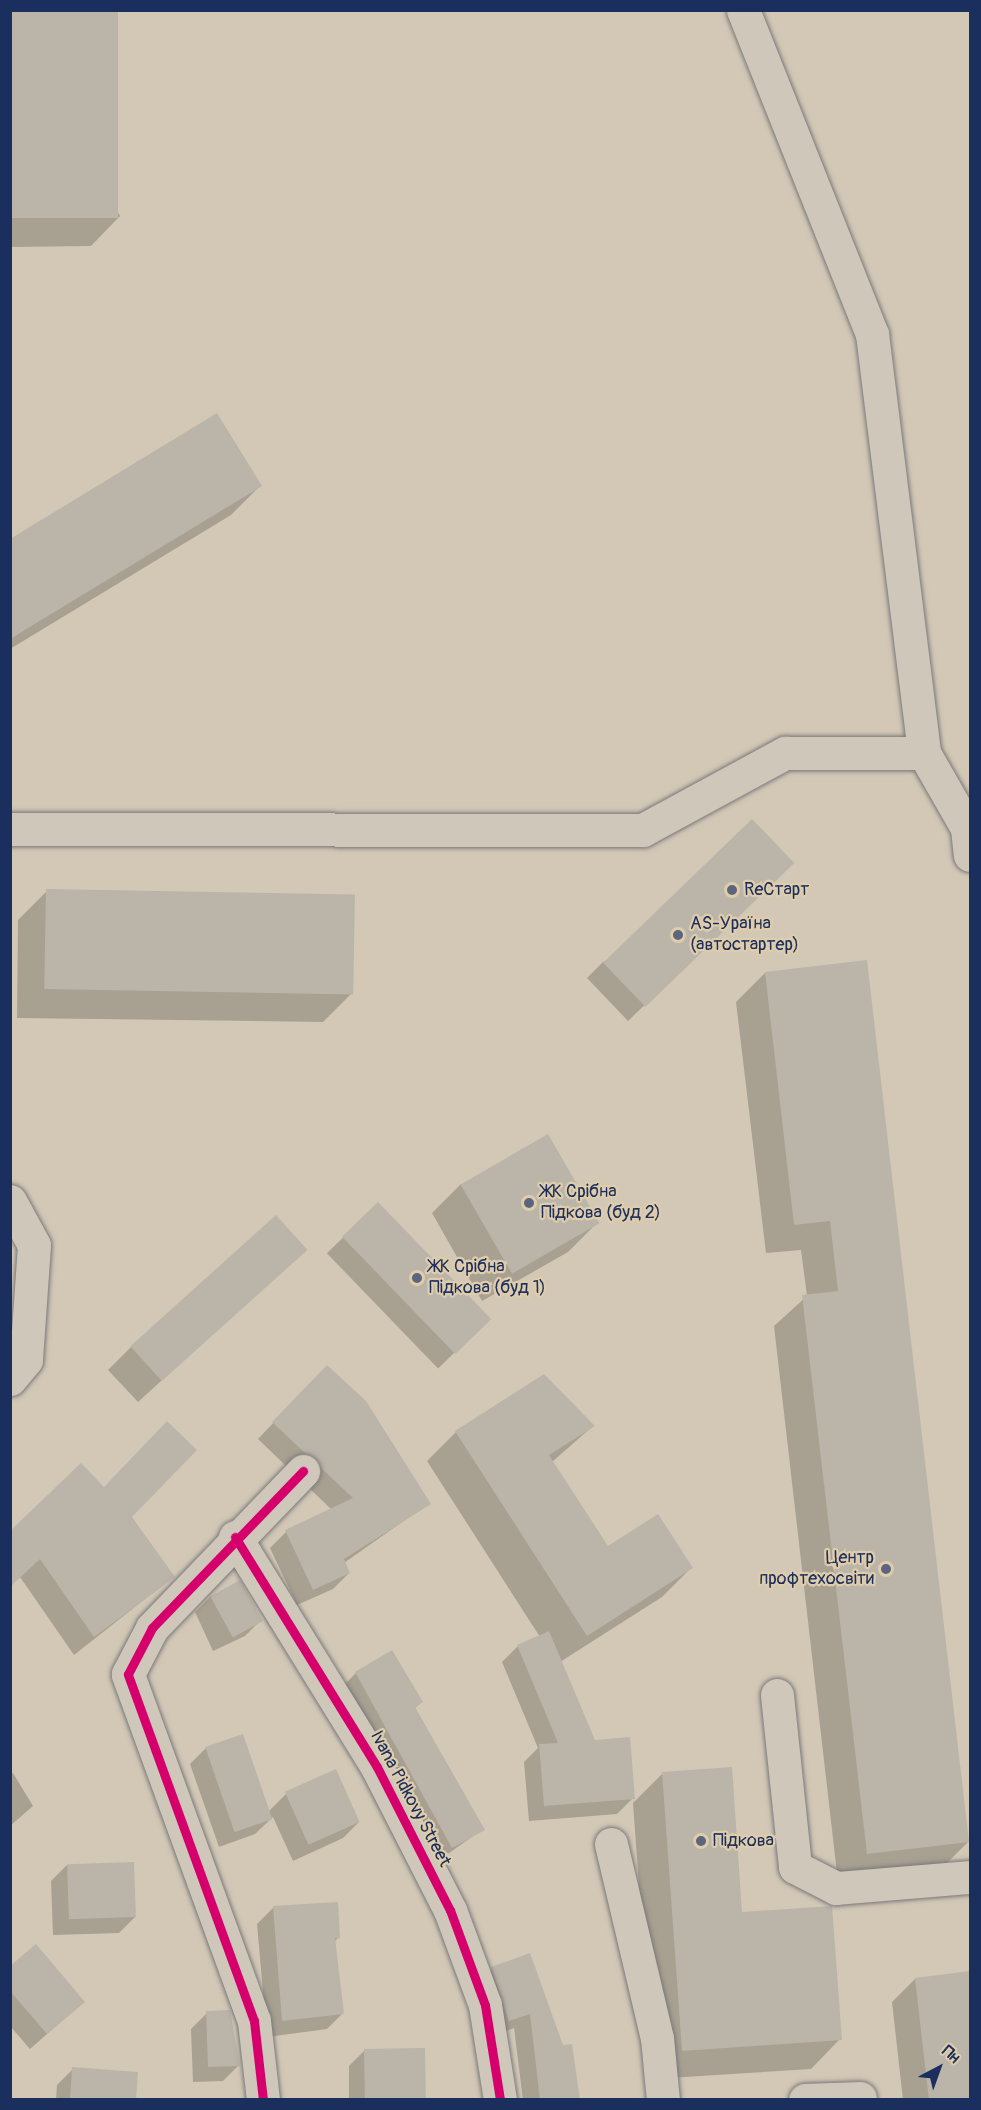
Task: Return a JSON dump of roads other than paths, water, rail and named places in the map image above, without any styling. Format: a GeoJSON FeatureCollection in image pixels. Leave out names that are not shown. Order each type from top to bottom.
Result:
{"type":"FeatureCollection","features":[{"type":"Feature","properties":{"kind":"street"},"geometry":{"type":"LineString","coordinates":[[743,10],[872,334],[924,753],[969,836]]}},
{"type":"Feature","properties":{"kind":"street"},"geometry":{"type":"LineString","coordinates":[[10,829],[643,830],[785,753],[924,753]]}},
{"type":"Feature","properties":{"kind":"street"},"geometry":{"type":"LineString","coordinates":[[10,1202],[34,1245],[26,1360],[10,1379]]}},
{"type":"Feature","properties":{"kind":"street"},"geometry":{"type":"LineString","coordinates":[[262,2100],[254,2021],[128,1674],[152,1628],[235,1537],[303,1471]]}},
{"type":"Feature","properties":{"kind":"street","name":"Ivana Pidkovy Street"},"geometry":{"type":"LineString","coordinates":[[235,1537],[377,1767],[450,1910],[485,2005],[500,2100]]}},
{"type":"Feature","properties":{"kind":"street"},"geometry":{"type":"LineString","coordinates":[[777,1695],[795,1867],[836,1888],[970,1877]]}},
{"type":"Feature","properties":{"kind":"street"},"geometry":{"type":"LineString","coordinates":[[611,1844],[657,2038],[663,2100]]}},
{"type":"Feature","properties":{"kind":"street"},"geometry":{"type":"LineString","coordinates":[[805,2100],[860,2098]]}},
{"type":"Feature","properties":{"kind":"place","name":"ReСтарт"},"geometry":{"type":"Point","coordinates":[732,890]}},
{"type":"Feature","properties":{"kind":"place","name":"AS-Ураїна (автостартер)"},"geometry":{"type":"Point","coordinates":[678,935]}},
{"type":"Feature","properties":{"kind":"place","name":"ЖК Срібна Підкова (буд 2)"},"geometry":{"type":"Point","coordinates":[529,1203]}},
{"type":"Feature","properties":{"kind":"place","name":"ЖК Срібна Підкова (буд 1)"},"geometry":{"type":"Point","coordinates":[417,1278]}},
{"type":"Feature","properties":{"kind":"place","name":"Центр профтехосвіти"},"geometry":{"type":"Point","coordinates":[886,1569]}},
{"type":"Feature","properties":{"kind":"place","name":"Підкова"},"geometry":{"type":"Point","coordinates":[701,1841]}}]}
